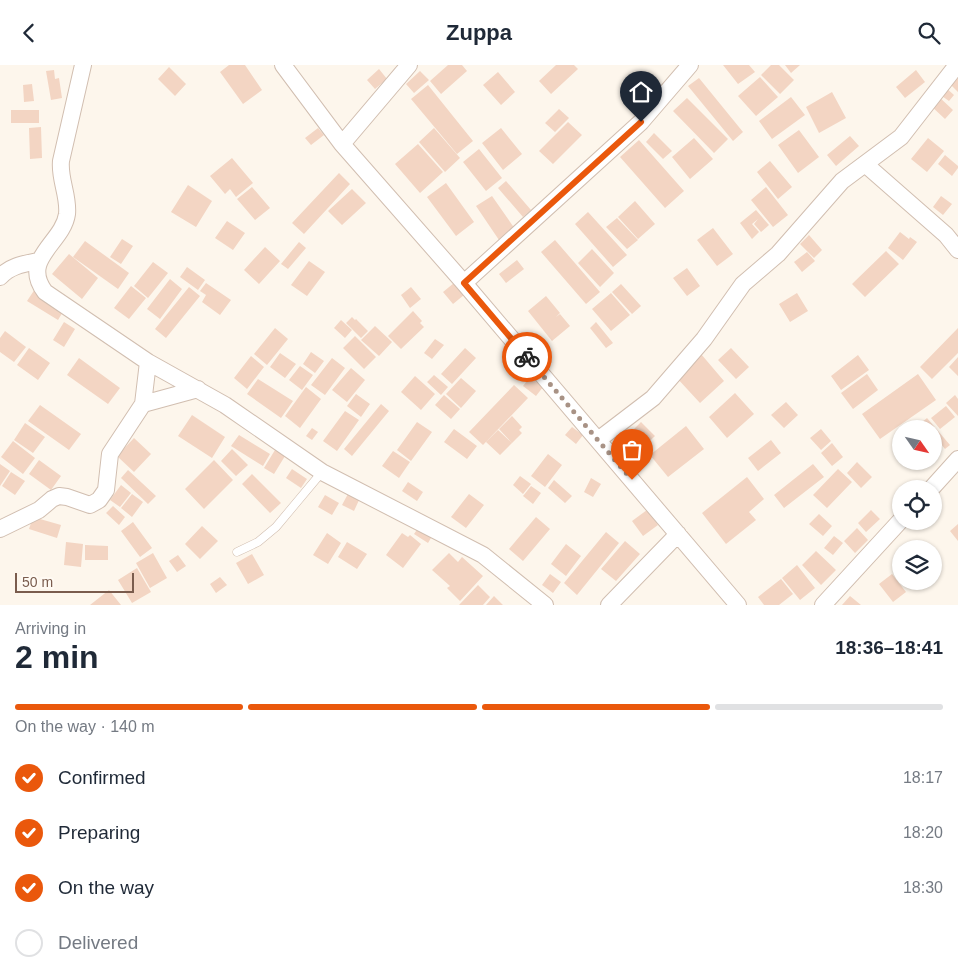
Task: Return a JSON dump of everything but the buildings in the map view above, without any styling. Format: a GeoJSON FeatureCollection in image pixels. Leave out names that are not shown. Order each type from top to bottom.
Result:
{"type":"FeatureCollection","features":[{"type":"Feature","properties":{"kind":"street"},"geometry":{"type":"LineString","coordinates":[[83,65],[60,168],[67,203],[67,216],[57,235],[38,261],[39,284],[45,293],[148,362],[225,405],[322,472],[483,555],[545,605]]}},
{"type":"Feature","properties":{"kind":"street"},"geometry":{"type":"LineString","coordinates":[[283,65],[342,144],[464,283],[738,605]]}},
{"type":"Feature","properties":{"kind":"street"},"geometry":{"type":"LineString","coordinates":[[342,144],[409,65]]}},
{"type":"Feature","properties":{"kind":"street"},"geometry":{"type":"LineString","coordinates":[[464,283],[641,122],[690,65]]}},
{"type":"Feature","properties":{"kind":"street"},"geometry":{"type":"LineString","coordinates":[[598,440],[653,398],[704,339],[743,284],[778,254],[842,181],[905,134],[957,65]]}},
{"type":"Feature","properties":{"kind":"street"},"geometry":{"type":"LineString","coordinates":[[865,164],[946,235],[958,250]]}},
{"type":"Feature","properties":{"kind":"street"},"geometry":{"type":"LineString","coordinates":[[0,277],[6,271],[19,265],[38,261]]}},
{"type":"Feature","properties":{"kind":"street"},"geometry":{"type":"LineString","coordinates":[[0,529],[39,509],[59,496],[90,505],[99,500],[106,490],[110,454],[143,404],[148,362]]}},
{"type":"Feature","properties":{"kind":"street"},"geometry":{"type":"LineString","coordinates":[[143,404],[198,389]]}},
{"type":"Feature","properties":{"kind":"street"},"geometry":{"type":"LineString","coordinates":[[938,480],[958,459]]}},
{"type":"Feature","properties":{"kind":"street"},"geometry":{"type":"LineString","coordinates":[[823,605],[892,530]]}},
{"type":"Feature","properties":{"kind":"street"},"geometry":{"type":"LineString","coordinates":[[609,605],[678,534]]}},
{"type":"Feature","properties":{"kind":"lane"},"geometry":{"type":"LineString","coordinates":[[237,552],[258,543],[276,527],[322,472]]}},
{"type":"Feature","properties":{"kind":"way so far"},"geometry":{"type":"LineString","coordinates":[[527,357],[632,480]]}},
{"type":"Feature","properties":{"kind":"route"},"geometry":{"type":"LineString","coordinates":[[527,357],[464,283],[641,122]]}}]}
